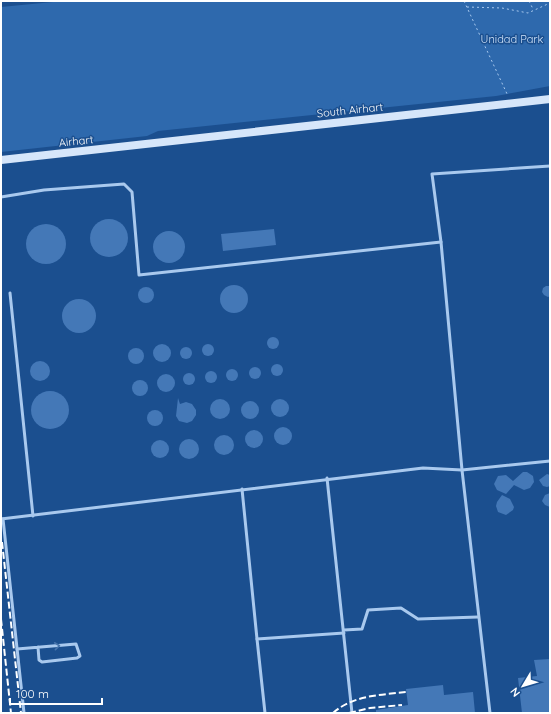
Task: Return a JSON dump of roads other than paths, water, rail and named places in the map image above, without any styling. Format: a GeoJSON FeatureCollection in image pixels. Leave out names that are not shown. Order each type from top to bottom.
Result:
{"type":"FeatureCollection","features":[{"type":"Feature","properties":{"kind":"street","name":"South Airhart"},"geometry":{"type":"LineString","coordinates":[[153,144],[549,100]]}},
{"type":"Feature","properties":{"kind":"street","name":"Airhart"},"geometry":{"type":"LineString","coordinates":[[1,160],[153,144]]}},
{"type":"Feature","properties":{"kind":"lane"},"geometry":{"type":"LineString","coordinates":[[490,713],[462,470],[432,174],[550,166]]}},
{"type":"Feature","properties":{"kind":"lane"},"geometry":{"type":"LineString","coordinates":[[1,197],[44,190],[124,184],[132,192],[139,275],[440,242]]}},
{"type":"Feature","properties":{"kind":"lane"},"geometry":{"type":"LineString","coordinates":[[10,293],[33,516]]}},
{"type":"Feature","properties":{"kind":"lane"},"geometry":{"type":"LineString","coordinates":[[24,713],[2,519],[327,478],[423,468],[462,470],[550,461]]}},
{"type":"Feature","properties":{"kind":"lane"},"geometry":{"type":"LineString","coordinates":[[327,478],[352,713]]}},
{"type":"Feature","properties":{"kind":"lane"},"geometry":{"type":"LineString","coordinates":[[242,489],[265,713]]}},
{"type":"Feature","properties":{"kind":"lane"},"geometry":{"type":"LineString","coordinates":[[257,639],[344,632],[362,629],[368,610],[376,609],[401,608],[418,619],[478,617]]}},
{"type":"Feature","properties":{"kind":"lane"},"geometry":{"type":"LineString","coordinates":[[17,649],[76,644],[80,655],[77,658],[42,662],[39,660],[38,648]]}},
{"type":"Feature","properties":{"kind":"railway"},"geometry":{"type":"LineString","coordinates":[[2,542],[21,713]]}},
{"type":"Feature","properties":{"kind":"railway"},"geometry":{"type":"LineString","coordinates":[[1,619],[11,713]]}},
{"type":"Feature","properties":{"kind":"railway"},"geometry":{"type":"LineString","coordinates":[[333,713],[341,707],[358,699],[377,695],[406,692]]}},
{"type":"Feature","properties":{"kind":"railway"},"geometry":{"type":"LineString","coordinates":[[349,713],[370,708],[402,705]]}},
{"type":"Feature","properties":{"kind":"park label","name":"Unidad Park"},"geometry":{"type":"Point","coordinates":[512,39]}}]}
